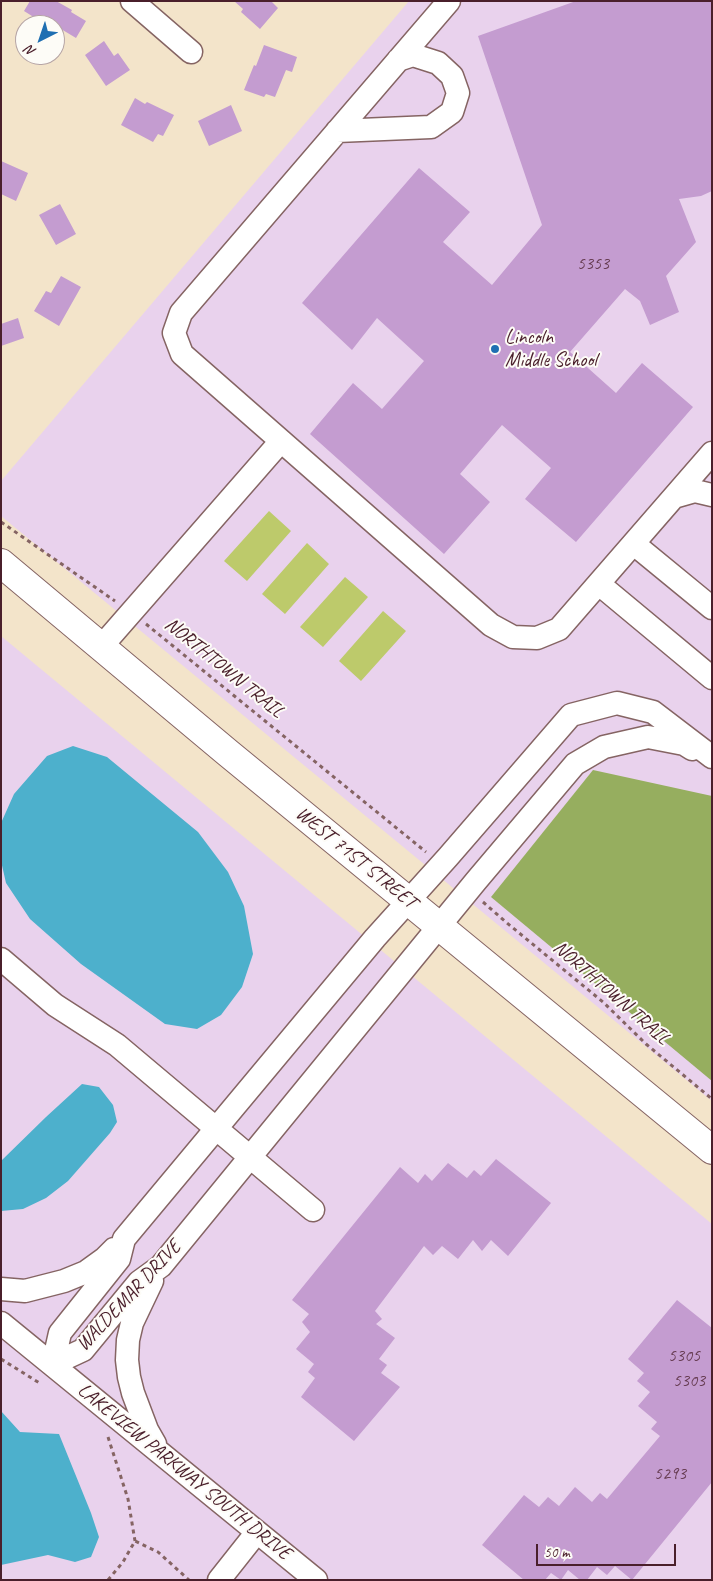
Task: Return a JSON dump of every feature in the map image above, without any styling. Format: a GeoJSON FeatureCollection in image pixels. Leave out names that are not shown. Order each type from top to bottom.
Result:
{"type":"FeatureCollection","features":[{"type":"Feature","properties":{"kind":"main road","name":"WEST 71ST STREET"},"geometry":{"type":"LineString","coordinates":[[1,563],[100,647],[712,1150]]}},
{"type":"Feature","properties":{"kind":"street"},"geometry":{"type":"LineString","coordinates":[[132,1],[191,52]]}},
{"type":"Feature","properties":{"kind":"street"},"geometry":{"type":"LineString","coordinates":[[449,1],[181,313],[174,333],[182,354],[491,625],[513,637],[537,638],[559,629],[712,453]]}},
{"type":"Feature","properties":{"kind":"street"},"geometry":{"type":"LineString","coordinates":[[337,131],[431,127],[452,112],[458,93],[452,76],[438,63],[426,47],[425,29]]}},
{"type":"Feature","properties":{"kind":"street"},"geometry":{"type":"LineString","coordinates":[[398,60],[413,55],[438,63]]}},
{"type":"Feature","properties":{"kind":"street"},"geometry":{"type":"LineString","coordinates":[[100,647],[281,441]]}},
{"type":"Feature","properties":{"kind":"street"},"geometry":{"type":"LineString","coordinates":[[674,497],[695,491],[712,495]]}},
{"type":"Feature","properties":{"kind":"street"},"geometry":{"type":"LineString","coordinates":[[634,544],[712,608]]}},
{"type":"Feature","properties":{"kind":"street"},"geometry":{"type":"LineString","coordinates":[[599,584],[712,678]]}},
{"type":"Feature","properties":{"kind":"street","name":"WALDEMAR DRIVE"},"geometry":{"type":"LineString","coordinates":[[52,1364],[60,1333],[119,1259],[124,1239],[375,938],[571,716],[617,703],[653,712],[712,759]]}},
{"type":"Feature","properties":{"kind":"street","name":"WALDEMAR DRIVE"},"geometry":{"type":"LineString","coordinates":[[52,1364],[83,1350],[139,1282],[161,1266],[439,926],[575,764],[604,747],[648,737],[684,744],[712,759]]}},
{"type":"Feature","properties":{"kind":"street"},"geometry":{"type":"LineString","coordinates":[[1,959],[55,1005],[117,1045],[313,1210]]}},
{"type":"Feature","properties":{"kind":"street"},"geometry":{"type":"LineString","coordinates":[[1,1289],[26,1291],[45,1287],[79,1275],[104,1259],[124,1239]]}},
{"type":"Feature","properties":{"kind":"street"},"geometry":{"type":"LineString","coordinates":[[161,1266],[141,1302],[132,1323],[128,1340],[127,1360],[129,1376],[147,1430],[161,1453]]}},
{"type":"Feature","properties":{"kind":"street","name":"LAKEVIEW PARKWAY SOUTH DRIVE"},"geometry":{"type":"LineString","coordinates":[[1,1322],[316,1580]]}},
{"type":"Feature","properties":{"kind":"street"},"geometry":{"type":"LineString","coordinates":[[219,1580],[257,1532]]}},
{"type":"Feature","properties":{"kind":"path","name":"NORTHTOWN TRAIL"},"geometry":{"type":"LineString","coordinates":[[1,522],[131,612],[422,847]]}},
{"type":"Feature","properties":{"kind":"path","name":"NORTHTOWN TRAIL"},"geometry":{"type":"LineString","coordinates":[[490,908],[603,1002],[646,1044],[712,1099]]}},
{"type":"Feature","properties":{"kind":"path"},"geometry":{"type":"LineString","coordinates":[[1,1360],[42,1385]]}},
{"type":"Feature","properties":{"kind":"path"},"geometry":{"type":"LineString","coordinates":[[108,1437],[128,1499],[135,1541],[123,1562],[108,1580]]}},
{"type":"Feature","properties":{"kind":"path"},"geometry":{"type":"LineString","coordinates":[[135,1541],[158,1552],[189,1580]]}},
{"type":"Feature","properties":{"kind":"shaded area"},"geometry":{"type":"Polygon","coordinates":[[[409,1],[712,1],[712,1101],[1,516],[1,481],[409,1]]]}},
{"type":"Feature","properties":{"kind":"shaded area"},"geometry":{"type":"Polygon","coordinates":[[[1,636],[712,1224],[712,1580],[1,1580],[1,636]]]}},
{"type":"Feature","properties":{"kind":"green space"},"geometry":{"type":"Polygon","coordinates":[[[269,511],[291,531],[247,581],[224,561],[269,511]]]}},
{"type":"Feature","properties":{"kind":"green space"},"geometry":{"type":"Polygon","coordinates":[[[307,543],[329,564],[285,614],[262,594],[307,543]]]}},
{"type":"Feature","properties":{"kind":"green space"},"geometry":{"type":"Polygon","coordinates":[[[345,577],[368,597],[323,647],[300,627],[345,577]]]}},
{"type":"Feature","properties":{"kind":"green space"},"geometry":{"type":"Polygon","coordinates":[[[383,611],[406,631],[361,681],[339,661],[383,611]]]}},
{"type":"Feature","properties":{"kind":"green space"},"geometry":{"type":"Polygon","coordinates":[[[593,770],[712,796],[712,1081],[491,897],[593,770]]]}},
{"type":"Feature","properties":{"kind":"water"},"geometry":{"type":"Polygon","coordinates":[[[73,746],[107,757],[198,832],[228,872],[244,906],[253,954],[242,987],[221,1015],[197,1029],[165,1024],[81,964],[30,919],[6,883],[1,861],[1,823],[14,794],[47,756],[73,746]]]}},
{"type":"Feature","properties":{"kind":"water"},"geometry":{"type":"Polygon","coordinates":[[[82,1084],[99,1087],[113,1105],[117,1122],[110,1133],[68,1181],[46,1198],[23,1209],[1,1211],[1,1161],[82,1084]]]}},
{"type":"Feature","properties":{"kind":"water"},"geometry":{"type":"Polygon","coordinates":[[[1,1411],[20,1432],[59,1434],[99,1537],[91,1557],[75,1562],[48,1555],[1,1565],[1,1411]]]}},
{"type":"Feature","properties":{"kind":"building"},"geometry":{"type":"Polygon","coordinates":[[[30,1],[56,1],[86,21],[76,38],[65,31],[65,15],[30,15],[24,11],[30,1]]]}},
{"type":"Feature","properties":{"kind":"building"},"geometry":{"type":"Polygon","coordinates":[[[234,1],[271,1],[278,8],[260,29],[241,12],[243,9],[234,1]]]}},
{"type":"Feature","properties":{"kind":"building"},"geometry":{"type":"Polygon","coordinates":[[[576,1],[712,1],[712,191],[701,196],[679,199],[696,242],[666,276],[679,312],[650,325],[640,301],[625,289],[570,352],[616,393],[642,363],[693,407],[576,542],[525,499],[551,468],[502,425],[460,474],[490,502],[444,554],[310,434],[353,383],[382,409],[424,361],[377,318],[352,350],[302,303],[419,168],[470,212],[443,242],[492,285],[542,225],[478,36],[576,1]]]}},
{"type":"Feature","properties":{"kind":"building"},"geometry":{"type":"Polygon","coordinates":[[[104,41],[114,56],[118,53],[130,70],[106,86],[85,55],[104,41]]]}},
{"type":"Feature","properties":{"kind":"building"},"geometry":{"type":"Polygon","coordinates":[[[264,45],[297,57],[292,72],[286,70],[275,97],[266,94],[264,97],[244,90],[264,45]]]}},
{"type":"Feature","properties":{"kind":"building"},"geometry":{"type":"Polygon","coordinates":[[[135,98],[145,104],[147,102],[174,115],[163,136],[158,134],[153,142],[121,125],[135,98]]]}},
{"type":"Feature","properties":{"kind":"building"},"geometry":{"type":"Polygon","coordinates":[[[231,105],[242,131],[209,146],[198,121],[231,105]]]}},
{"type":"Feature","properties":{"kind":"building"},"geometry":{"type":"Polygon","coordinates":[[[1,161],[28,173],[16,201],[1,194],[1,161]]]}},
{"type":"Feature","properties":{"kind":"building"},"geometry":{"type":"Polygon","coordinates":[[[60,204],[76,234],[56,245],[39,215],[60,204]]]}},
{"type":"Feature","properties":{"kind":"building"},"geometry":{"type":"Polygon","coordinates":[[[61,276],[81,287],[59,326],[34,311],[46,291],[51,293],[61,276]]]}},
{"type":"Feature","properties":{"kind":"building"},"geometry":{"type":"Polygon","coordinates":[[[18,318],[24,338],[1,346],[1,324],[18,318]]]}},
{"type":"Feature","properties":{"kind":"building"},"geometry":{"type":"Polygon","coordinates":[[[496,1159],[551,1203],[508,1256],[491,1240],[482,1251],[473,1240],[458,1259],[442,1246],[433,1255],[424,1246],[375,1311],[382,1319],[376,1324],[395,1338],[379,1359],[387,1365],[381,1373],[400,1387],[354,1441],[301,1397],[315,1378],[308,1372],[314,1364],[296,1349],[310,1332],[302,1322],[309,1314],[292,1300],[400,1167],[418,1183],[425,1174],[432,1181],[448,1163],[467,1178],[474,1170],[481,1176],[496,1159]]]}},
{"type":"Feature","properties":{"kind":"building"},"geometry":{"type":"Polygon","coordinates":[[[677,1300],[712,1328],[712,1482],[632,1580],[615,1566],[607,1575],[597,1567],[587,1580],[580,1580],[568,1570],[561,1580],[551,1573],[545,1580],[524,1580],[482,1545],[524,1495],[539,1507],[548,1497],[559,1506],[575,1487],[592,1502],[600,1493],[607,1499],[660,1436],[651,1429],[657,1422],[638,1406],[650,1392],[637,1381],[644,1373],[628,1359],[677,1300]]]}},
{"type":"Feature","properties":{"kind":"place","name":"Lincoln Middle School"},"geometry":{"type":"Point","coordinates":[495,349]}}]}
